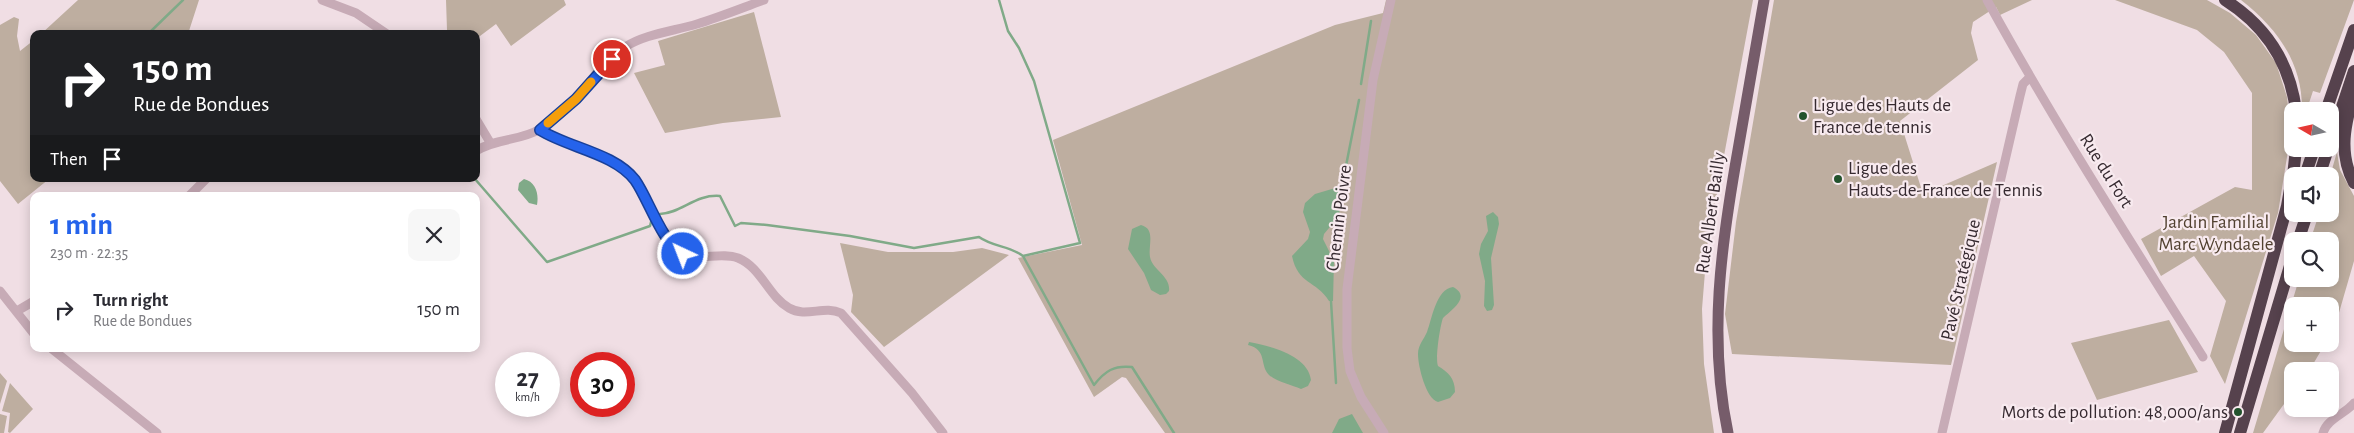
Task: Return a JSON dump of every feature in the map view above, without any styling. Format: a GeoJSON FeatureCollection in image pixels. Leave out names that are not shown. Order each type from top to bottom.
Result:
{"type":"FeatureCollection","features":[{"type":"Feature","properties":{"kind":"highway"},"geometry":{"type":"LineString","coordinates":[[2225,0],[2251,19],[2275,48],[2287,70],[2294,102]]}},
{"type":"Feature","properties":{"kind":"highway"},"geometry":{"type":"LineString","coordinates":[[2329,102],[2354,30]]}},
{"type":"Feature","properties":{"kind":"highway"},"geometry":{"type":"LineString","coordinates":[[2339,116],[2354,71]]}},
{"type":"Feature","properties":{"kind":"highway"},"geometry":{"type":"LineString","coordinates":[[2354,93],[2346,121],[2344,140],[2346,164],[2354,183]]}},
{"type":"Feature","properties":{"kind":"highway"},"geometry":{"type":"LineString","coordinates":[[2226,433],[2284,218]]}},
{"type":"Feature","properties":{"kind":"highway"},"geometry":{"type":"LineString","coordinates":[[2226,433],[2291,222]]}},
{"type":"Feature","properties":{"kind":"highway"},"geometry":{"type":"LineString","coordinates":[[2240,433],[2284,286]]}},
{"type":"Feature","properties":{"kind":"main road","name":"Rue Albert Bailly"},"geometry":{"type":"LineString","coordinates":[[1728,433],[1721,397],[1717,354],[1719,286],[1731,191],[1764,0]]}},
{"type":"Feature","properties":{"kind":"street"},"geometry":{"type":"LineString","coordinates":[[322,0],[350,10],[381,30]]}},
{"type":"Feature","properties":{"kind":"street"},"geometry":{"type":"LineString","coordinates":[[480,149],[491,144],[540,130],[567,108],[626,47],[636,41],[698,24],[764,0]]}},
{"type":"Feature","properties":{"kind":"street","name":"Chemin Poivre"},"geometry":{"type":"LineString","coordinates":[[1384,433],[1361,397],[1350,371],[1347,348],[1347,289],[1372,80],[1391,0]]}},
{"type":"Feature","properties":{"kind":"street","name":"Rue du Fort"},"geometry":{"type":"LineString","coordinates":[[1987,0],[2030,78],[2092,181],[2203,357]]}},
{"type":"Feature","properties":{"kind":"street","name":"Pavé Stratégique"},"geometry":{"type":"LineString","coordinates":[[1942,433],[2020,96],[2023,84],[2030,78]]}},
{"type":"Feature","properties":{"kind":"street"},"geometry":{"type":"LineString","coordinates":[[480,126],[491,144]]}},
{"type":"Feature","properties":{"kind":"street"},"geometry":{"type":"LineString","coordinates":[[540,130],[563,143],[613,162],[627,172],[639,186],[670,242],[679,252],[693,256],[736,257],[751,267],[780,302],[788,308],[801,312],[827,310],[841,313],[907,386],[943,433]]}},
{"type":"Feature","properties":{"kind":"street"},"geometry":{"type":"LineString","coordinates":[[193,192],[203,182]]}},
{"type":"Feature","properties":{"kind":"street"},"geometry":{"type":"LineString","coordinates":[[0,292],[30,329]]}},
{"type":"Feature","properties":{"kind":"street"},"geometry":{"type":"LineString","coordinates":[[17,311],[30,303]]}},
{"type":"Feature","properties":{"kind":"street"},"geometry":{"type":"LineString","coordinates":[[56,352],[157,433]]}},
{"type":"Feature","properties":{"kind":"street"},"geometry":{"type":"LineString","coordinates":[[2323,433],[2329,422],[2346,411],[2354,403]]}},
{"type":"Feature","properties":{"kind":"green space"},"geometry":{"type":"Polygon","coordinates":[[[78,0],[199,0],[189,30],[45,30],[78,0]]]}},
{"type":"Feature","properties":{"kind":"green space"},"geometry":{"type":"Polygon","coordinates":[[[446,0],[564,0],[566,5],[511,46],[496,24],[480,36],[480,30],[447,30],[446,0]]]}},
{"type":"Feature","properties":{"kind":"green space"},"geometry":{"type":"Polygon","coordinates":[[[1386,0],[1753,0],[1707,247],[1702,309],[1704,364],[1714,433],[1165,433],[1126,378],[1122,377],[1094,397],[1018,258],[1082,245],[1053,140],[1335,25],[1383,13],[1386,0]]]}},
{"type":"Feature","properties":{"kind":"green space","name":"Ligue des Hauts-de-France de Tennis"},"geometry":{"type":"Polygon","coordinates":[[[1774,0],[2032,0],[2000,15],[1996,7],[1973,22],[1971,33],[1978,60],[1900,121],[1923,194],[1997,162],[1951,365],[1732,354],[1725,314],[1736,222],[1774,0]]]}},
{"type":"Feature","properties":{"kind":"green space","name":"Jardin Familial Marc Wyndaele"},"geometry":{"type":"Polygon","coordinates":[[[2115,0],[2207,0],[2230,13],[2256,35],[2276,63],[2287,97],[2288,102],[2284,102],[2284,158],[2287,158],[2278,213],[2225,384],[2210,356],[2226,301],[2194,256],[2161,276],[2141,239],[2235,187],[2252,190],[2252,93],[2224,52],[2197,30],[2115,0]]]}},
{"type":"Feature","properties":{"kind":"green space"},"geometry":{"type":"Polygon","coordinates":[[[2241,0],[2354,0],[2320,93],[2313,91],[2309,102],[2301,102],[2298,77],[2293,62],[2285,48],[2266,22],[2241,0]]]}},
{"type":"Feature","properties":{"kind":"green space"},"geometry":{"type":"Polygon","coordinates":[[[754,12],[781,117],[723,123],[665,133],[634,73],[665,65],[658,41],[754,12]]]}},
{"type":"Feature","properties":{"kind":"green space"},"geometry":{"type":"Polygon","coordinates":[[[14,17],[19,19],[17,36],[20,51],[30,43],[30,182],[45,182],[33,192],[30,192],[30,194],[18,204],[0,181],[0,25],[14,17]]]}},
{"type":"Feature","properties":{"kind":"green space"},"geometry":{"type":"Polygon","coordinates":[[[2335,158],[2338,158],[2340,170],[2354,196],[2354,261],[2339,313],[2339,297],[2294,297],[2297,287],[2339,287],[2339,232],[2313,232],[2316,222],[2339,222],[2339,167],[2333,167],[2335,158]]]}},
{"type":"Feature","properties":{"kind":"green space"},"geometry":{"type":"Polygon","coordinates":[[[840,243],[888,252],[953,252],[982,248],[1009,255],[884,347],[851,312],[853,295],[840,243]]]}},
{"type":"Feature","properties":{"kind":"green space"},"geometry":{"type":"Polygon","coordinates":[[[2169,320],[2198,372],[2097,400],[2071,343],[2169,320]]]}},
{"type":"Feature","properties":{"kind":"green space"},"geometry":{"type":"Polygon","coordinates":[[[2284,329],[2284,352],[2320,352],[2314,362],[2284,362],[2284,404],[2263,433],[2253,433],[2284,329]]]}},
{"type":"Feature","properties":{"kind":"green space"},"geometry":{"type":"Polygon","coordinates":[[[0,373],[7,381],[0,404],[0,373]]]}},
{"type":"Feature","properties":{"kind":"green space"},"geometry":{"type":"Polygon","coordinates":[[[10,383],[33,409],[10,433],[8,432],[10,413],[2,411],[10,383]]]}},
{"type":"Feature","properties":{"kind":"green space"},"geometry":{"type":"Polygon","coordinates":[[[0,414],[7,416],[4,433],[0,433],[0,414]]]}},
{"type":"Feature","properties":{"kind":"shaded area"},"geometry":{"type":"Polygon","coordinates":[[[524,179],[536,189],[537,205],[529,203],[518,190],[519,183],[524,179]]]}},
{"type":"Feature","properties":{"kind":"shaded area"},"geometry":{"type":"Polygon","coordinates":[[[1342,186],[1339,216],[1324,234],[1323,239],[1334,261],[1333,301],[1329,301],[1319,289],[1298,272],[1292,256],[1308,239],[1310,232],[1303,212],[1305,203],[1315,194],[1342,186]]]}},
{"type":"Feature","properties":{"kind":"shaded area"},"geometry":{"type":"Polygon","coordinates":[[[1493,212],[1498,217],[1499,224],[1491,258],[1494,305],[1492,310],[1487,311],[1484,306],[1485,281],[1479,254],[1481,244],[1488,231],[1486,216],[1493,212]]]}},
{"type":"Feature","properties":{"kind":"shaded area"},"geometry":{"type":"Polygon","coordinates":[[[1141,225],[1146,227],[1150,234],[1150,257],[1152,262],[1165,277],[1169,286],[1169,291],[1166,294],[1160,295],[1151,290],[1144,273],[1128,249],[1132,229],[1141,225]]]}},
{"type":"Feature","properties":{"kind":"shaded area"},"geometry":{"type":"Polygon","coordinates":[[[1453,287],[1461,295],[1455,307],[1443,318],[1439,335],[1437,362],[1438,366],[1450,376],[1454,383],[1455,392],[1450,398],[1438,402],[1434,400],[1426,389],[1419,366],[1418,351],[1442,293],[1453,287]]]}},
{"type":"Feature","properties":{"kind":"shaded area"},"geometry":{"type":"Polygon","coordinates":[[[1249,342],[1277,349],[1296,358],[1308,371],[1311,380],[1308,386],[1301,389],[1269,375],[1264,367],[1261,354],[1254,347],[1248,345],[1249,342]]]}},
{"type":"Feature","properties":{"kind":"shaded area"},"geometry":{"type":"Polygon","coordinates":[[[1352,414],[1363,433],[1332,433],[1339,419],[1352,414]]]}},
{"type":"Feature","properties":{"kind":"waterway"},"geometry":{"type":"LineString","coordinates":[[152,30],[183,0]]}},
{"type":"Feature","properties":{"kind":"waterway"},"geometry":{"type":"LineString","coordinates":[[999,0],[1008,31],[1019,48],[1034,81],[1080,243],[1023,256]]}},
{"type":"Feature","properties":{"kind":"waterway"},"geometry":{"type":"LineString","coordinates":[[1361,84],[1371,21]]}},
{"type":"Feature","properties":{"kind":"waterway"},"geometry":{"type":"LineString","coordinates":[[1342,186],[1359,100]]}},
{"type":"Feature","properties":{"kind":"waterway"},"geometry":{"type":"LineString","coordinates":[[478,182],[547,262],[650,226],[652,218]]}},
{"type":"Feature","properties":{"kind":"waterway"},"geometry":{"type":"LineString","coordinates":[[660,214],[668,213],[703,198],[720,196],[735,226],[741,223],[767,225],[850,236],[914,248],[979,237],[990,243],[1013,250],[1023,256],[1094,385],[1110,370],[1120,367],[1132,367],[1174,433]]}},
{"type":"Feature","properties":{"kind":"waterway"},"geometry":{"type":"LineString","coordinates":[[1331,301],[1336,383]]}},
{"type":"Feature","properties":{"kind":"slow traffic"},"geometry":{"type":"LineString","coordinates":[[548,123],[567,108],[591,82]]}},
{"type":"Feature","properties":{"kind":"place","name":"Ligue des Hauts de France de tennis"},"geometry":{"type":"Point","coordinates":[1803,116]}},
{"type":"Feature","properties":{"kind":"place","name":"Ligue des Hauts-de-France de Tennis"},"geometry":{"type":"Point","coordinates":[1838,179]}},
{"type":"Feature","properties":{"kind":"place","name":"Morts de pollution: 48,000/ans"},"geometry":{"type":"Point","coordinates":[2238,412]}},
{"type":"Feature","properties":{"kind":"route"},"geometry":{"type":"LineString","coordinates":[[612,59],[567,108],[540,130],[563,143],[613,162],[627,172],[639,186],[670,242],[676,250],[683,254]]}}]}
